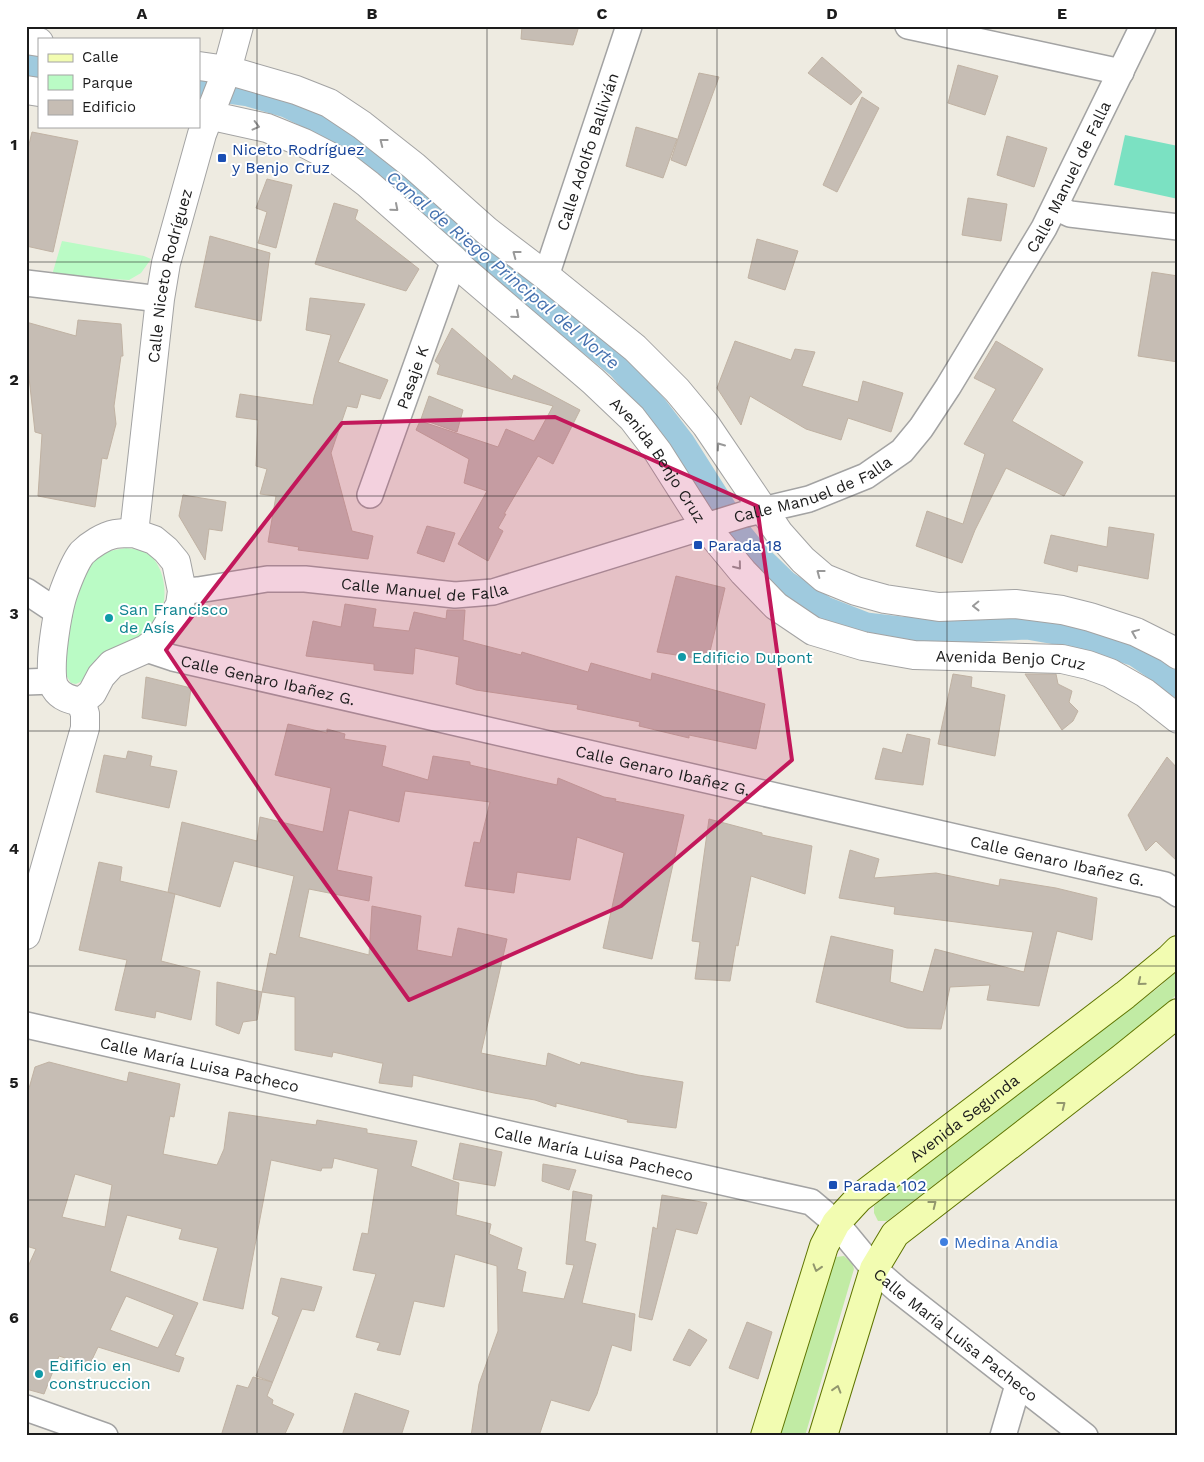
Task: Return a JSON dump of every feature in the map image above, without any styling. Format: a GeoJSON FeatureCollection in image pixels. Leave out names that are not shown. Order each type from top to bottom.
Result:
{"type":"FeatureCollection","features":[{"type":"Feature","properties":{"kind":"main road","name":"Avenida Segunda"},"geometry":{"type":"LineString","coordinates":[[764,1436],[824,1246],[836,1224],[859,1198],[1125,995],[1178,950]]}},
{"type":"Feature","properties":{"kind":"main road"},"geometry":{"type":"LineString","coordinates":[[823,1436],[874,1269],[895,1234],[1178,1013]]}},
{"type":"Feature","properties":{"kind":"street","name":"Calle Niceto Rodríguez"},"geometry":{"type":"LineString","coordinates":[[134,533],[160,299],[166,263],[202,134],[206,111],[226,72],[239,26]]}},
{"type":"Feature","properties":{"kind":"street","name":"Calle Adolfo Ballivián"},"geometry":{"type":"LineString","coordinates":[[546,276],[629,26]]}},
{"type":"Feature","properties":{"kind":"street"},"geometry":{"type":"LineString","coordinates":[[908,26],[1121,72]]}},
{"type":"Feature","properties":{"kind":"street","name":"Calle Manuel de Falla"},"geometry":{"type":"LineString","coordinates":[[182,591],[267,578],[305,579],[456,595],[492,592],[713,523],[754,511],[809,499],[866,476],[902,451],[922,428],[948,388],[1044,228],[1143,26]]}},
{"type":"Feature","properties":{"kind":"street"},"geometry":{"type":"LineString","coordinates":[[200,66],[296,90],[329,103],[362,125],[414,166],[486,231],[546,276],[635,348],[677,390],[706,425],[739,473],[754,511],[824,578],[856,591],[885,599],[939,606],[1015,604],[1062,610],[1136,632],[1178,655]]}},
{"type":"Feature","properties":{"kind":"street","name":"Avenida Benjo Cruz"},"geometry":{"type":"LineString","coordinates":[[206,111],[266,128],[304,143],[337,160],[368,184],[468,274],[593,381],[632,418],[713,523],[743,572],[776,606],[813,631],[863,646],[914,655],[1062,659],[1088,665],[1110,673],[1145,693],[1178,719]]}},
{"type":"Feature","properties":{"kind":"street"},"geometry":{"type":"LineString","coordinates":[[1055,207],[1070,214],[1178,227]]}},
{"type":"Feature","properties":{"kind":"street","name":"Pasaje K"},"geometry":{"type":"LineString","coordinates":[[370,495],[454,260]]}},
{"type":"Feature","properties":{"kind":"street"},"geometry":{"type":"LineString","coordinates":[[26,283],[160,299]]}},
{"type":"Feature","properties":{"kind":"street"},"geometry":{"type":"LineString","coordinates":[[134,533],[154,540],[176,562],[182,591],[180,605],[160,638],[146,649],[112,664],[101,676],[92,693],[82,702],[67,699],[55,688],[52,675],[52,658],[59,612],[63,593],[71,574],[82,554],[96,542],[114,534],[134,533]]}},
{"type":"Feature","properties":{"kind":"street"},"geometry":{"type":"LineString","coordinates":[[26,591],[59,612]]}},
{"type":"Feature","properties":{"kind":"street","name":"Calle Genaro Ibañez G."},"geometry":{"type":"LineString","coordinates":[[146,649],[172,658],[1165,885],[1178,894]]}},
{"type":"Feature","properties":{"kind":"street"},"geometry":{"type":"LineString","coordinates":[[26,682],[53,681]]}},
{"type":"Feature","properties":{"kind":"street"},"geometry":{"type":"LineString","coordinates":[[26,935],[85,728],[85,714],[82,702]]}},
{"type":"Feature","properties":{"kind":"street","name":"Calle María Luisa Pacheco"},"geometry":{"type":"LineString","coordinates":[[26,1025],[811,1202],[836,1224],[874,1269],[898,1290],[1084,1436]]}},
{"type":"Feature","properties":{"kind":"street"},"geometry":{"type":"LineString","coordinates":[[1003,1436],[1018,1384]]}},
{"type":"Feature","properties":{"kind":"street"},"geometry":{"type":"LineString","coordinates":[[26,1408],[105,1436]]}},
{"type":"Feature","properties":{"kind":"highlighted area"},"geometry":{"type":"Polygon","coordinates":[[[555,417],[757,506],[792,760],[621,906],[409,1000],[280,820],[166,650],[342,423],[555,417]]]}},
{"type":"Feature","properties":{"kind":"green space"},"geometry":{"type":"Polygon","coordinates":[[[1125,135],[1178,146],[1178,199],[1114,185],[1125,135]]]}},
{"type":"Feature","properties":{"kind":"green space"},"geometry":{"type":"Polygon","coordinates":[[[62,241],[144,256],[151,259],[141,273],[129,280],[52,275],[62,241]]]}},
{"type":"Feature","properties":{"kind":"green space"},"geometry":{"type":"Polygon","coordinates":[[[126,548],[148,554],[155,561],[161,572],[164,601],[159,617],[139,638],[82,681],[76,684],[71,683],[64,672],[63,662],[74,604],[83,577],[95,560],[109,551],[126,548]]]}},
{"type":"Feature","properties":{"kind":"green space"},"geometry":{"type":"Polygon","coordinates":[[[1178,970],[1178,993],[1169,1002],[1123,1040],[887,1221],[878,1221],[874,1213],[874,1206],[880,1200],[1159,987],[1178,970]]]}},
{"type":"Feature","properties":{"kind":"green space"},"geometry":{"type":"Polygon","coordinates":[[[844,1256],[852,1263],[854,1269],[805,1436],[778,1436],[831,1266],[836,1257],[844,1256]]]}},
{"type":"Feature","properties":{"kind":"building"},"geometry":{"type":"Polygon","coordinates":[[[522,26],[579,26],[573,45],[521,39],[522,26]]]}},
{"type":"Feature","properties":{"kind":"building"},"geometry":{"type":"Polygon","coordinates":[[[822,57],[862,92],[851,105],[808,73],[822,57]]]}},
{"type":"Feature","properties":{"kind":"building"},"geometry":{"type":"Polygon","coordinates":[[[958,65],[998,76],[985,115],[948,103],[958,65]]]}},
{"type":"Feature","properties":{"kind":"building"},"geometry":{"type":"Polygon","coordinates":[[[699,73],[719,77],[686,166],[671,160],[699,73]]]}},
{"type":"Feature","properties":{"kind":"building"},"geometry":{"type":"Polygon","coordinates":[[[862,97],[879,108],[837,192],[823,185],[862,97]]]}},
{"type":"Feature","properties":{"kind":"building"},"geometry":{"type":"Polygon","coordinates":[[[636,127],[677,139],[663,178],[626,166],[636,127]]]}},
{"type":"Feature","properties":{"kind":"building"},"geometry":{"type":"Polygon","coordinates":[[[32,132],[78,141],[53,252],[26,246],[26,157],[32,132]]]}},
{"type":"Feature","properties":{"kind":"building"},"geometry":{"type":"Polygon","coordinates":[[[1007,136],[1047,148],[1034,187],[997,175],[1007,136]]]}},
{"type":"Feature","properties":{"kind":"building"},"geometry":{"type":"Polygon","coordinates":[[[267,179],[292,185],[276,248],[258,243],[267,212],[256,208],[267,179]]]}},
{"type":"Feature","properties":{"kind":"building"},"geometry":{"type":"Polygon","coordinates":[[[968,198],[1007,204],[1001,241],[962,235],[968,198]]]}},
{"type":"Feature","properties":{"kind":"building"},"geometry":{"type":"Polygon","coordinates":[[[334,203],[358,210],[355,219],[419,269],[406,291],[315,264],[334,203]]]}},
{"type":"Feature","properties":{"kind":"building"},"geometry":{"type":"Polygon","coordinates":[[[210,236],[270,253],[261,321],[195,307],[210,236]]]}},
{"type":"Feature","properties":{"kind":"building"},"geometry":{"type":"Polygon","coordinates":[[[757,239],[798,251],[785,290],[748,278],[757,239]]]}},
{"type":"Feature","properties":{"kind":"building"},"geometry":{"type":"Polygon","coordinates":[[[1152,272],[1178,276],[1178,362],[1138,356],[1152,272]]]}},
{"type":"Feature","properties":{"kind":"building"},"geometry":{"type":"Polygon","coordinates":[[[310,298],[365,304],[338,362],[388,380],[380,399],[361,394],[357,408],[347,406],[331,453],[352,531],[373,536],[368,559],[298,550],[299,547],[268,542],[276,496],[260,494],[267,469],[256,466],[258,420],[236,417],[240,394],[313,405],[331,335],[306,330],[310,298]]]}},
{"type":"Feature","properties":{"kind":"building"},"geometry":{"type":"Polygon","coordinates":[[[78,320],[121,324],[123,356],[121,356],[114,406],[116,424],[107,459],[102,458],[95,507],[38,496],[42,434],[35,432],[26,350],[26,322],[76,336],[78,320]]]}},
{"type":"Feature","properties":{"kind":"building"},"geometry":{"type":"Polygon","coordinates":[[[452,328],[512,380],[514,375],[580,410],[553,464],[538,456],[504,514],[506,514],[498,528],[503,531],[488,561],[458,544],[487,491],[464,483],[469,459],[416,430],[420,421],[498,447],[506,429],[534,441],[553,406],[437,374],[440,365],[435,361],[452,328]]]}},
{"type":"Feature","properties":{"kind":"building"},"geometry":{"type":"Polygon","coordinates":[[[735,341],[791,360],[795,349],[815,352],[802,386],[858,402],[863,381],[903,393],[891,432],[848,418],[841,440],[806,429],[750,396],[741,425],[717,388],[735,341]]]}},
{"type":"Feature","properties":{"kind":"building"},"geometry":{"type":"Polygon","coordinates":[[[996,341],[1043,369],[1012,421],[1083,462],[1064,496],[1006,468],[975,530],[962,563],[916,546],[927,511],[963,524],[985,454],[964,444],[996,389],[974,378],[996,341]]]}},
{"type":"Feature","properties":{"kind":"building"},"geometry":{"type":"Polygon","coordinates":[[[429,396],[463,410],[457,432],[421,419],[429,396]]]}},
{"type":"Feature","properties":{"kind":"building"},"geometry":{"type":"Polygon","coordinates":[[[183,495],[226,502],[222,531],[209,529],[205,560],[179,516],[183,495]]]}},
{"type":"Feature","properties":{"kind":"building"},"geometry":{"type":"Polygon","coordinates":[[[427,526],[455,533],[444,562],[417,553],[427,526]]]}},
{"type":"Feature","properties":{"kind":"building"},"geometry":{"type":"Polygon","coordinates":[[[1109,527],[1154,534],[1148,579],[1078,565],[1077,572],[1044,563],[1051,535],[1107,547],[1109,527]]]}},
{"type":"Feature","properties":{"kind":"building"},"geometry":{"type":"Polygon","coordinates":[[[676,576],[725,588],[708,660],[657,652],[676,576]]]}},
{"type":"Feature","properties":{"kind":"building"},"geometry":{"type":"Polygon","coordinates":[[[345,604],[376,609],[373,627],[409,631],[414,612],[446,619],[447,610],[465,610],[463,640],[521,655],[522,652],[588,672],[591,663],[651,680],[652,673],[765,704],[756,749],[689,735],[689,738],[639,726],[640,722],[577,709],[578,705],[476,690],[456,684],[459,657],[415,648],[413,674],[374,670],[374,664],[306,656],[313,621],[341,627],[345,604]]]}},
{"type":"Feature","properties":{"kind":"building"},"geometry":{"type":"Polygon","coordinates":[[[953,674],[972,677],[971,687],[1005,695],[995,756],[938,744],[953,674]]]}},
{"type":"Feature","properties":{"kind":"building"},"geometry":{"type":"Polygon","coordinates":[[[1025,674],[1056,674],[1058,684],[1072,691],[1069,702],[1078,711],[1073,721],[1062,730],[1025,674]]]}},
{"type":"Feature","properties":{"kind":"building"},"geometry":{"type":"Polygon","coordinates":[[[146,677],[191,688],[186,726],[142,718],[146,677]]]}},
{"type":"Feature","properties":{"kind":"building"},"geometry":{"type":"Polygon","coordinates":[[[288,724],[327,733],[327,729],[345,734],[344,739],[386,746],[382,766],[428,780],[433,756],[470,762],[470,765],[557,785],[558,778],[604,797],[616,799],[615,801],[684,815],[652,959],[603,948],[624,853],[577,837],[570,880],[517,872],[514,893],[465,886],[474,842],[480,843],[490,802],[405,791],[399,822],[349,810],[337,870],[372,877],[369,901],[309,889],[299,937],[369,955],[372,906],[421,916],[417,950],[452,957],[458,928],[507,939],[481,1053],[546,1066],[548,1053],[580,1065],[581,1062],[638,1075],[683,1082],[676,1128],[627,1122],[628,1120],[556,1103],[556,1107],[535,1100],[413,1075],[412,1087],[379,1083],[383,1063],[333,1052],[332,1057],[295,1050],[295,997],[262,992],[270,953],[276,955],[294,876],[234,861],[220,907],[168,892],[182,822],[257,841],[260,817],[323,832],[331,788],[275,775],[288,724]]]}},
{"type":"Feature","properties":{"kind":"building"},"geometry":{"type":"Polygon","coordinates":[[[907,734],[930,739],[923,785],[875,779],[883,748],[902,753],[907,734]]]}},
{"type":"Feature","properties":{"kind":"building"},"geometry":{"type":"Polygon","coordinates":[[[128,751],[152,756],[150,766],[177,771],[169,808],[96,792],[104,755],[126,759],[128,751]]]}},
{"type":"Feature","properties":{"kind":"building"},"geometry":{"type":"Polygon","coordinates":[[[1167,757],[1178,769],[1178,862],[1156,841],[1146,851],[1128,815],[1167,757]]]}},
{"type":"Feature","properties":{"kind":"building"},"geometry":{"type":"Polygon","coordinates":[[[709,819],[762,833],[762,835],[812,846],[805,894],[751,876],[730,981],[695,979],[700,942],[692,941],[709,819]]]}},
{"type":"Feature","properties":{"kind":"building"},"geometry":{"type":"Polygon","coordinates":[[[850,850],[879,859],[874,878],[936,873],[999,886],[1000,879],[1056,888],[1097,898],[1092,940],[1057,931],[1039,1006],[987,1000],[990,985],[950,987],[941,1029],[907,1028],[816,1002],[831,936],[893,950],[890,982],[923,992],[935,949],[1024,972],[1033,932],[894,914],[895,907],[839,898],[850,850]]]}},
{"type":"Feature","properties":{"kind":"building"},"geometry":{"type":"Polygon","coordinates":[[[99,862],[122,867],[120,881],[175,894],[161,961],[200,971],[191,1020],[156,1011],[155,1018],[115,1010],[127,960],[79,950],[99,862]]]}},
{"type":"Feature","properties":{"kind":"building"},"geometry":{"type":"Polygon","coordinates":[[[217,982],[262,992],[257,1020],[243,1022],[239,1034],[216,1025],[217,982]]]}},
{"type":"Feature","properties":{"kind":"building"},"geometry":{"type":"Polygon","coordinates":[[[49,1062],[127,1082],[129,1072],[180,1084],[174,1117],[170,1116],[163,1154],[217,1165],[224,1149],[229,1112],[316,1125],[317,1120],[367,1129],[367,1133],[417,1141],[411,1166],[459,1183],[456,1215],[491,1224],[489,1234],[522,1248],[517,1269],[526,1272],[522,1292],[564,1299],[574,1265],[566,1264],[573,1191],[592,1195],[585,1241],[596,1244],[582,1303],[635,1314],[631,1351],[612,1345],[597,1394],[589,1411],[551,1400],[539,1436],[471,1436],[479,1384],[498,1331],[497,1266],[455,1254],[444,1307],[414,1301],[400,1355],[377,1350],[380,1343],[356,1337],[376,1274],[353,1270],[362,1233],[368,1234],[378,1169],[334,1158],[332,1168],[322,1168],[321,1171],[271,1160],[243,1309],[203,1300],[218,1248],[179,1239],[182,1229],[127,1215],[110,1271],[198,1303],[175,1355],[184,1358],[179,1372],[98,1347],[89,1366],[59,1356],[44,1394],[26,1389],[26,1271],[36,1249],[26,1246],[26,1099],[35,1067],[49,1062]],[[75,1174],[62,1217],[105,1227],[112,1185],[75,1174]],[[126,1296],[110,1330],[158,1348],[174,1315],[126,1296]]]}},
{"type":"Feature","properties":{"kind":"building"},"geometry":{"type":"Polygon","coordinates":[[[460,1143],[502,1152],[495,1186],[453,1179],[460,1143]]]}},
{"type":"Feature","properties":{"kind":"building"},"geometry":{"type":"Polygon","coordinates":[[[543,1164],[576,1170],[569,1190],[542,1181],[543,1164]]]}},
{"type":"Feature","properties":{"kind":"building"},"geometry":{"type":"Polygon","coordinates":[[[662,1195],[707,1203],[697,1234],[676,1229],[652,1320],[639,1317],[653,1227],[657,1229],[662,1195]]]}},
{"type":"Feature","properties":{"kind":"building"},"geometry":{"type":"Polygon","coordinates":[[[281,1278],[322,1287],[314,1311],[302,1309],[267,1396],[273,1400],[272,1404],[294,1414],[284,1436],[221,1436],[237,1385],[248,1388],[253,1377],[272,1382],[256,1376],[279,1317],[272,1314],[281,1278]]]}},
{"type":"Feature","properties":{"kind":"building"},"geometry":{"type":"Polygon","coordinates":[[[747,1322],[772,1332],[758,1379],[729,1368],[747,1322]]]}},
{"type":"Feature","properties":{"kind":"building"},"geometry":{"type":"Polygon","coordinates":[[[689,1329],[707,1340],[690,1366],[673,1360],[689,1329]]]}},
{"type":"Feature","properties":{"kind":"building"},"geometry":{"type":"Polygon","coordinates":[[[355,1393],[409,1411],[401,1436],[342,1436],[355,1393]]]}},
{"type":"Feature","properties":{"kind":"waterway","name":"Canal de Riego Principal del Norte"},"geometry":{"type":"LineString","coordinates":[[26,64],[38,65]]}},
{"type":"Feature","properties":{"kind":"waterway","name":"Canal de Riego Principal del Norte"},"geometry":{"type":"LineString","coordinates":[[200,87],[248,94],[286,105],[317,120],[352,144],[490,261],[619,366],[656,408],[682,442],[741,535],[758,556],[786,583],[825,609],[866,625],[900,629],[944,631],[1027,627],[1084,637],[1135,654],[1178,685]]}},
{"type":"Feature","properties":{"kind":"place","name":"Niceto Rodríguez y Benjo Cruz"},"geometry":{"type":"Point","coordinates":[222,158]}},
{"type":"Feature","properties":{"kind":"place","name":"Parada 18"},"geometry":{"type":"Point","coordinates":[698,545]}},
{"type":"Feature","properties":{"kind":"place","name":"San Francisco de Asís"},"geometry":{"type":"Point","coordinates":[109,618]}},
{"type":"Feature","properties":{"kind":"place","name":"Edificio Dupont"},"geometry":{"type":"Point","coordinates":[682,657]}},
{"type":"Feature","properties":{"kind":"place","name":"Parada 102"},"geometry":{"type":"Point","coordinates":[833,1185]}},
{"type":"Feature","properties":{"kind":"place","name":"Medina Andia"},"geometry":{"type":"Point","coordinates":[944,1242]}},
{"type":"Feature","properties":{"kind":"place","name":"Edificio en construccion"},"geometry":{"type":"Point","coordinates":[39,1374]}}]}
